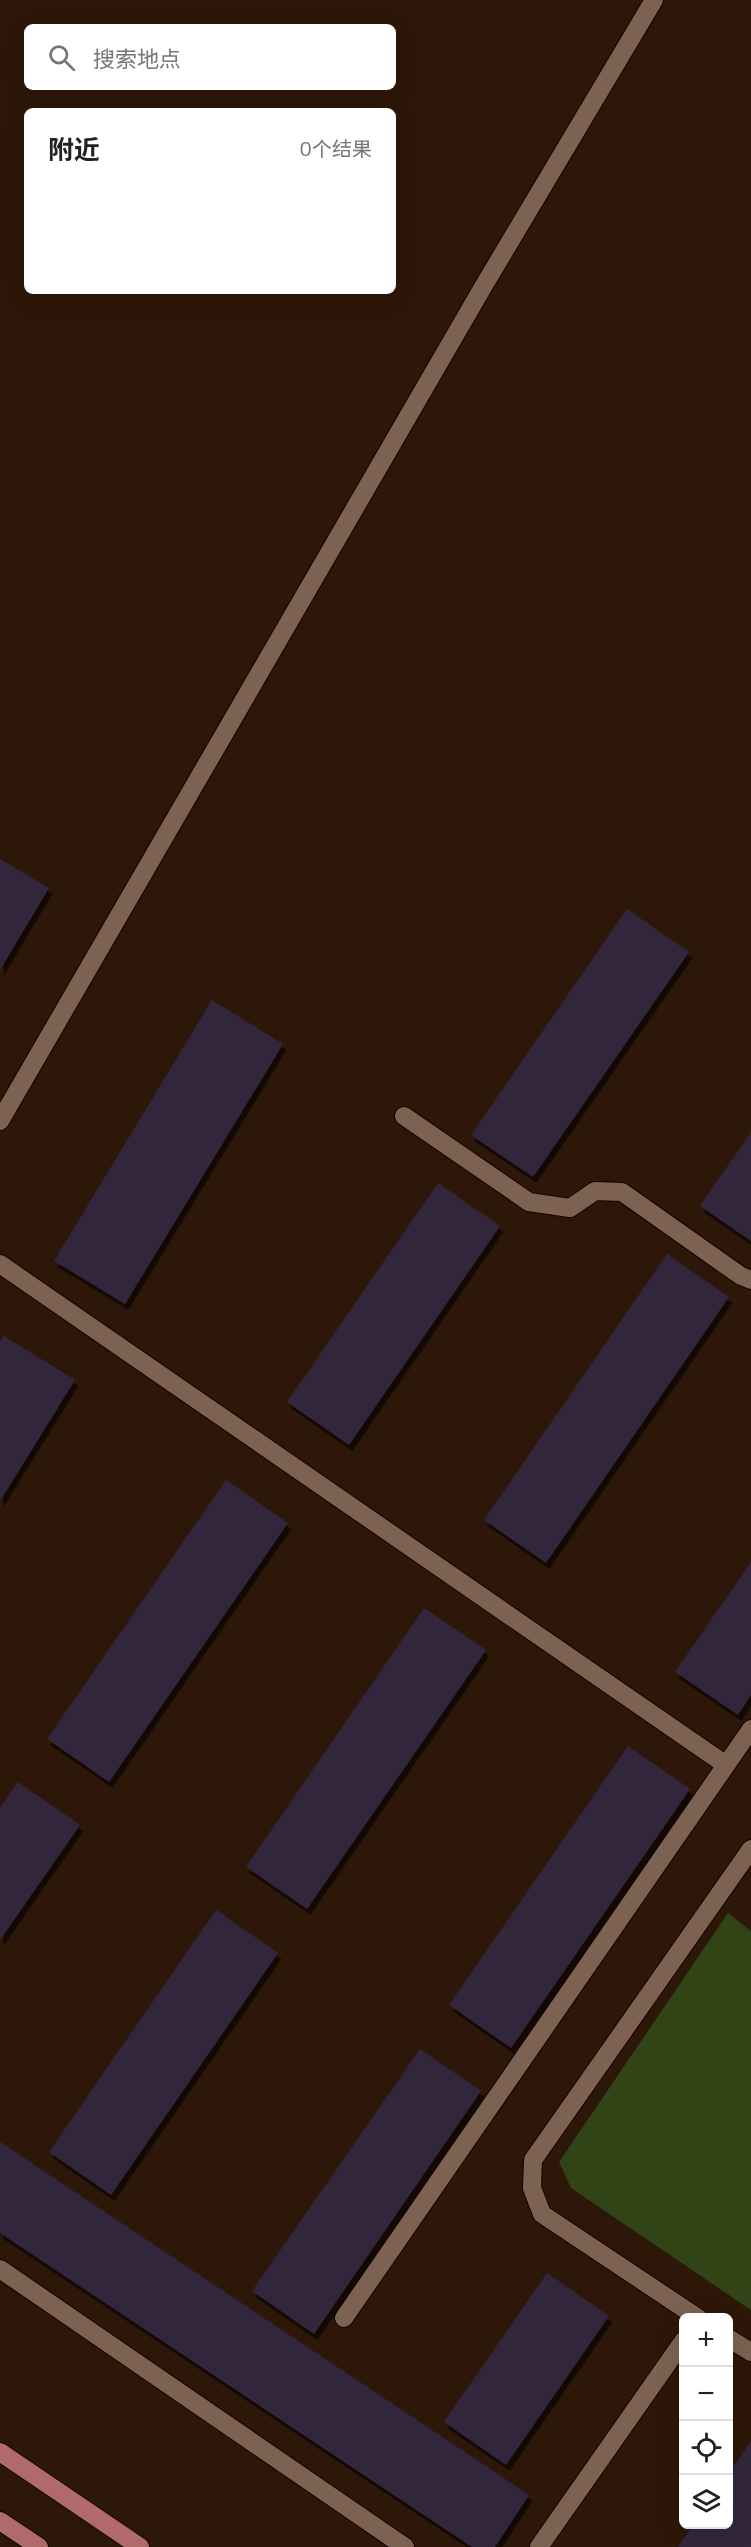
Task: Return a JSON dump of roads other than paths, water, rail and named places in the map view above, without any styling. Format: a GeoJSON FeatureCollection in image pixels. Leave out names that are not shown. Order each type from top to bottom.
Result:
{"type":"FeatureCollection","features":[{"type":"Feature","properties":{"kind":"main road"},"geometry":{"type":"LineString","coordinates":[[0,2452],[140,2547]]}},
{"type":"Feature","properties":{"kind":"main road"},"geometry":{"type":"LineString","coordinates":[[0,2521],[39,2547]]}},
{"type":"Feature","properties":{"kind":"street"},"geometry":{"type":"LineString","coordinates":[[0,1121],[471,307],[654,0]]}},
{"type":"Feature","properties":{"kind":"street"},"geometry":{"type":"LineString","coordinates":[[404,1116],[529,1202],[570,1208],[595,1191],[622,1192],[751,1280]]}},
{"type":"Feature","properties":{"kind":"street"},"geometry":{"type":"LineString","coordinates":[[0,1264],[726,1765]]}},
{"type":"Feature","properties":{"kind":"street"},"geometry":{"type":"LineString","coordinates":[[344,2318],[751,1729]]}},
{"type":"Feature","properties":{"kind":"street"},"geometry":{"type":"LineString","coordinates":[[690,2313],[542,2214],[532,2188],[533,2160],[751,1849]]}},
{"type":"Feature","properties":{"kind":"street"},"geometry":{"type":"LineString","coordinates":[[0,2269],[405,2547]]}},
{"type":"Feature","properties":{"kind":"street"},"geometry":{"type":"LineString","coordinates":[[733,2341],[751,2352]]}},
{"type":"Feature","properties":{"kind":"street"},"geometry":{"type":"LineString","coordinates":[[539,2547],[679,2347]]}}]}
